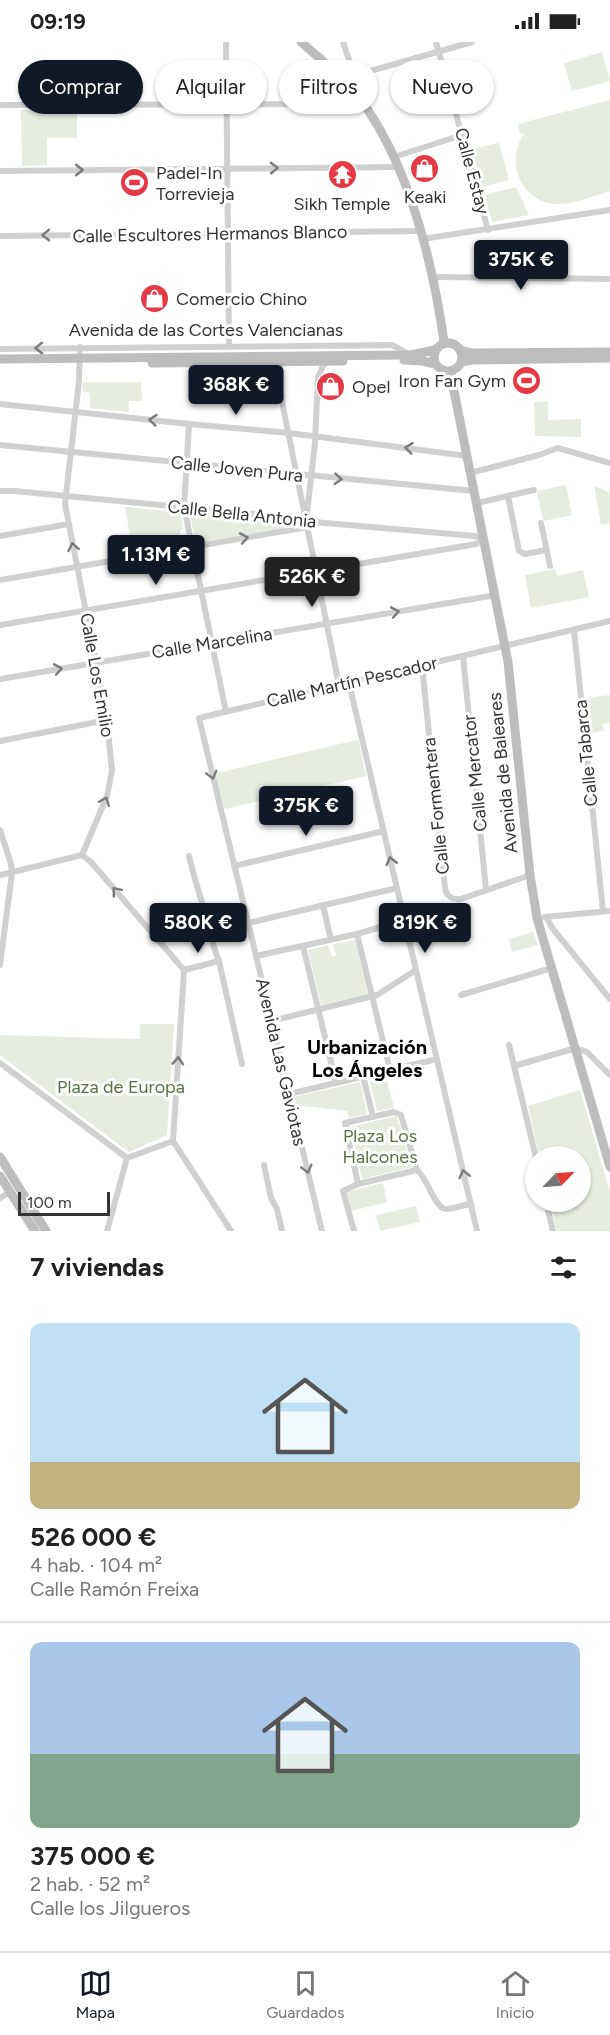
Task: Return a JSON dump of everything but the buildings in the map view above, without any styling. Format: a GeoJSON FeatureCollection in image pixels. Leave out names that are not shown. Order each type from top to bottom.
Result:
{"type":"FeatureCollection","features":[{"type":"Feature","properties":{"kind":"main road"},"geometry":{"type":"LineString","coordinates":[[301,42],[321,60]]}},
{"type":"Feature","properties":{"kind":"main road"},"geometry":{"type":"LineString","coordinates":[[369,114],[399,167],[433,277],[444,342]]}},
{"type":"Feature","properties":{"kind":"main road"},"geometry":{"type":"LineString","coordinates":[[444,342],[433,355],[435,364],[441,370],[450,371],[461,362],[472,360],[610,358]]}},
{"type":"Feature","properties":{"kind":"main road"},"geometry":{"type":"LineString","coordinates":[[444,342],[455,344],[460,350],[461,362]]}},
{"type":"Feature","properties":{"kind":"main road","name":"Avenida de las Cortes Valencianas"},"geometry":{"type":"LineString","coordinates":[[0,365],[80,361],[410,354],[435,350]]}},
{"type":"Feature","properties":{"kind":"main road"},"geometry":{"type":"LineString","coordinates":[[460,350],[472,353],[610,352]]}},
{"type":"Feature","properties":{"kind":"main road","name":"Avenida de las Cortes Valencianas"},"geometry":{"type":"LineString","coordinates":[[0,358],[80,361],[274,362],[413,360],[435,364]]}},
{"type":"Feature","properties":{"kind":"main road","name":"Avenida de Baleares"},"geometry":{"type":"LineString","coordinates":[[450,371],[505,646],[530,875],[542,917],[552,968],[610,1167]]}},
{"type":"Feature","properties":{"kind":"main road"},"geometry":{"type":"LineString","coordinates":[[0,1157],[46,1231]]}},
{"type":"Feature","properties":{"kind":"main road"},"geometry":{"type":"LineString","coordinates":[[0,1176],[35,1231]]}},
{"type":"Feature","properties":{"kind":"street"},"geometry":{"type":"LineString","coordinates":[[225,42],[225,60]]}},
{"type":"Feature","properties":{"kind":"street"},"geometry":{"type":"LineString","coordinates":[[343,42],[349,60]]}},
{"type":"Feature","properties":{"kind":"street","name":"Calle Estay"},"geometry":{"type":"LineString","coordinates":[[436,42],[488,230]]}},
{"type":"Feature","properties":{"kind":"street"},"geometry":{"type":"LineString","coordinates":[[378,68],[472,42]]}},
{"type":"Feature","properties":{"kind":"street"},"geometry":{"type":"LineString","coordinates":[[0,105],[155,104]]}},
{"type":"Feature","properties":{"kind":"street"},"geometry":{"type":"LineString","coordinates":[[226,114],[229,346]]}},
{"type":"Feature","properties":{"kind":"street"},"geometry":{"type":"LineString","coordinates":[[394,157],[462,135]]}},
{"type":"Feature","properties":{"kind":"street"},"geometry":{"type":"LineString","coordinates":[[0,171],[399,167]]}},
{"type":"Feature","properties":{"kind":"street","name":"Calle Escultores Hermanos Blanco"},"geometry":{"type":"LineString","coordinates":[[0,236],[421,235],[488,230],[610,210]]}},
{"type":"Feature","properties":{"kind":"street"},"geometry":{"type":"LineString","coordinates":[[433,277],[610,279]]}},
{"type":"Feature","properties":{"kind":"street","name":"Avenida de las Cortes Valencianas"},"geometry":{"type":"LineString","coordinates":[[0,349],[392,345],[410,354]]}},
{"type":"Feature","properties":{"kind":"street","name":"Calle Los Emilio"},"geometry":{"type":"LineString","coordinates":[[80,347],[65,496],[106,720],[112,771],[110,785],[82,855]]}},
{"type":"Feature","properties":{"kind":"street"},"geometry":{"type":"LineString","coordinates":[[274,362],[339,685]]}},
{"type":"Feature","properties":{"kind":"street"},"geometry":{"type":"LineString","coordinates":[[307,519],[318,377],[324,362]]}},
{"type":"Feature","properties":{"kind":"street"},"geometry":{"type":"LineString","coordinates":[[0,404],[289,433],[467,456]]}},
{"type":"Feature","properties":{"kind":"street"},"geometry":{"type":"LineString","coordinates":[[189,424],[184,507],[226,711]]}},
{"type":"Feature","properties":{"kind":"street","name":"Calle Joven Pura"},"geometry":{"type":"LineString","coordinates":[[0,445],[474,491]]}},
{"type":"Feature","properties":{"kind":"street"},"geometry":{"type":"LineString","coordinates":[[471,472],[558,448],[610,463]]}},
{"type":"Feature","properties":{"kind":"street"},"geometry":{"type":"LineString","coordinates":[[477,503],[534,490]]}},
{"type":"Feature","properties":{"kind":"street","name":"Calle Bella Antonia"},"geometry":{"type":"LineString","coordinates":[[1,491],[475,536],[484,540]]}},
{"type":"Feature","properties":{"kind":"street"},"geometry":{"type":"LineString","coordinates":[[508,496],[519,551],[525,554],[546,550]]}},
{"type":"Feature","properties":{"kind":"street"},"geometry":{"type":"LineString","coordinates":[[541,523],[550,566]]}},
{"type":"Feature","properties":{"kind":"street"},"geometry":{"type":"LineString","coordinates":[[0,536],[69,525]]}},
{"type":"Feature","properties":{"kind":"street"},"geometry":{"type":"LineString","coordinates":[[0,580],[308,527]]}},
{"type":"Feature","properties":{"kind":"street"},"geometry":{"type":"LineString","coordinates":[[0,625],[476,544],[484,540]]}},
{"type":"Feature","properties":{"kind":"street","name":"Calle Marcelina"},"geometry":{"type":"LineString","coordinates":[[0,680],[496,595]]}},
{"type":"Feature","properties":{"kind":"street","name":"Calle Martín Pescador"},"geometry":{"type":"LineString","coordinates":[[199,718],[610,621]]}},
{"type":"Feature","properties":{"kind":"street","name":"Calle Tabarca"},"geometry":{"type":"LineString","coordinates":[[574,630],[607,911]]}},
{"type":"Feature","properties":{"kind":"street","name":"Calle Mercator"},"geometry":{"type":"LineString","coordinates":[[463,656],[486,890]]}},
{"type":"Feature","properties":{"kind":"street","name":"Calle Formentera"},"geometry":{"type":"LineString","coordinates":[[422,666],[445,891],[449,896],[458,900],[530,875]]}},
{"type":"Feature","properties":{"kind":"street"},"geometry":{"type":"LineString","coordinates":[[349,683],[477,1231]]}},
{"type":"Feature","properties":{"kind":"street","name":"Avenida Las Gaviotas"},"geometry":{"type":"LineString","coordinates":[[199,718],[322,1231]]}},
{"type":"Feature","properties":{"kind":"street"},"geometry":{"type":"LineString","coordinates":[[0,741],[106,720]]}},
{"type":"Feature","properties":{"kind":"street"},"geometry":{"type":"LineString","coordinates":[[0,830],[12,873],[0,965]]}},
{"type":"Feature","properties":{"kind":"street"},"geometry":{"type":"LineString","coordinates":[[234,866],[384,831]]}},
{"type":"Feature","properties":{"kind":"street"},"geometry":{"type":"LineString","coordinates":[[0,875],[82,855],[91,862],[184,970],[173,1141],[231,1231]]}},
{"type":"Feature","properties":{"kind":"street"},"geometry":{"type":"LineString","coordinates":[[189,856],[197,893],[203,905],[213,949],[219,961],[242,1064]]}},
{"type":"Feature","properties":{"kind":"street"},"geometry":{"type":"LineString","coordinates":[[248,923],[397,888]]}},
{"type":"Feature","properties":{"kind":"street"},"geometry":{"type":"LineString","coordinates":[[323,905],[331,940]]}},
{"type":"Feature","properties":{"kind":"street"},"geometry":{"type":"LineString","coordinates":[[542,917],[607,911]]}},
{"type":"Feature","properties":{"kind":"street"},"geometry":{"type":"LineString","coordinates":[[542,917],[610,999]]}},
{"type":"Feature","properties":{"kind":"street"},"geometry":{"type":"LineString","coordinates":[[256,956],[357,934],[404,920]]}},
{"type":"Feature","properties":{"kind":"street"},"geometry":{"type":"LineString","coordinates":[[357,934],[390,1070]]}},
{"type":"Feature","properties":{"kind":"street"},"geometry":{"type":"LineString","coordinates":[[303,946],[336,1083]]}},
{"type":"Feature","properties":{"kind":"street"},"geometry":{"type":"LineString","coordinates":[[184,970],[219,961]]}},
{"type":"Feature","properties":{"kind":"street"},"geometry":{"type":"LineString","coordinates":[[461,995],[552,968]]}},
{"type":"Feature","properties":{"kind":"street"},"geometry":{"type":"LineString","coordinates":[[271,1021],[372,996],[416,970]]}},
{"type":"Feature","properties":{"kind":"street"},"geometry":{"type":"LineString","coordinates":[[330,1055],[383,1043]]}},
{"type":"Feature","properties":{"kind":"street"},"geometry":{"type":"LineString","coordinates":[[509,1045],[533,1146]]}},
{"type":"Feature","properties":{"kind":"street"},"geometry":{"type":"LineString","coordinates":[[514,1066],[576,1048],[587,1052],[610,1076]]}},
{"type":"Feature","properties":{"kind":"street"},"geometry":{"type":"LineString","coordinates":[[289,1094],[437,1059]]}},
{"type":"Feature","properties":{"kind":"street"},"geometry":{"type":"LineString","coordinates":[[0,1063],[127,1158]]}},
{"type":"Feature","properties":{"kind":"street"},"geometry":{"type":"LineString","coordinates":[[363,1076],[373,1117]]}},
{"type":"Feature","properties":{"kind":"street"},"geometry":{"type":"LineString","coordinates":[[345,1123],[400,1113],[417,1170],[427,1182],[438,1206],[444,1209],[471,1204]]}},
{"type":"Feature","properties":{"kind":"street"},"geometry":{"type":"LineString","coordinates":[[343,1115],[358,1184]]}},
{"type":"Feature","properties":{"kind":"street"},"geometry":{"type":"LineString","coordinates":[[127,1158],[173,1141]]}},
{"type":"Feature","properties":{"kind":"street"},"geometry":{"type":"LineString","coordinates":[[107,1231],[127,1158]]}},
{"type":"Feature","properties":{"kind":"street"},"geometry":{"type":"LineString","coordinates":[[264,1165],[271,1198],[277,1209],[282,1231]]}},
{"type":"Feature","properties":{"kind":"street"},"geometry":{"type":"LineString","coordinates":[[354,1231],[343,1191],[358,1184],[417,1170]]}},
{"type":"Feature","properties":{"kind":"street"},"geometry":{"type":"LineString","coordinates":[[0,1198],[10,1192]]}},
{"type":"Feature","properties":{"kind":"street"},"geometry":{"type":"LineString","coordinates":[[548,1212],[553,1231]]}},
{"type":"Feature","properties":{"kind":"green space"},"geometry":{"type":"Polygon","coordinates":[[[602,52],[610,81],[572,91],[564,63],[602,52]]]}},
{"type":"Feature","properties":{"kind":"green space"},"geometry":{"type":"Polygon","coordinates":[[[610,100],[610,191],[562,204],[543,201],[533,196],[519,178],[516,167],[518,145],[524,134],[520,134],[518,124],[610,100]]]}},
{"type":"Feature","properties":{"kind":"green space"},"geometry":{"type":"Polygon","coordinates":[[[21,114],[77,114],[77,138],[47,138],[47,165],[22,166],[21,114]]]}},
{"type":"Feature","properties":{"kind":"green space"},"geometry":{"type":"Polygon","coordinates":[[[499,143],[509,180],[482,187],[472,149],[499,143]]]}},
{"type":"Feature","properties":{"kind":"green space"},"geometry":{"type":"Polygon","coordinates":[[[516,187],[529,215],[492,222],[485,195],[516,187]]]}},
{"type":"Feature","properties":{"kind":"green space"},"geometry":{"type":"Polygon","coordinates":[[[83,382],[141,382],[142,401],[129,401],[129,412],[90,408],[90,393],[82,391],[83,382]]]}},
{"type":"Feature","properties":{"kind":"green space"},"geometry":{"type":"Polygon","coordinates":[[[534,402],[548,402],[548,420],[581,419],[581,437],[535,436],[534,402]]]}},
{"type":"Feature","properties":{"kind":"green space"},"geometry":{"type":"Polygon","coordinates":[[[566,485],[572,515],[543,521],[537,491],[566,485]]]}},
{"type":"Feature","properties":{"kind":"green space"},"geometry":{"type":"Polygon","coordinates":[[[594,485],[610,493],[610,523],[601,525],[594,485]]]}},
{"type":"Feature","properties":{"kind":"green space"},"geometry":{"type":"Polygon","coordinates":[[[125,507],[180,512],[183,529],[180,530],[181,546],[133,553],[125,507]]]}},
{"type":"Feature","properties":{"kind":"green space"},"geometry":{"type":"Polygon","coordinates":[[[189,512],[291,522],[293,525],[196,543],[189,512]]]}},
{"type":"Feature","properties":{"kind":"green space"},"geometry":{"type":"Polygon","coordinates":[[[555,569],[557,576],[583,570],[589,597],[531,608],[525,575],[555,569]]]}},
{"type":"Feature","properties":{"kind":"green space"},"geometry":{"type":"Polygon","coordinates":[[[610,695],[610,723],[603,724],[604,731],[590,733],[586,698],[610,695]]]}},
{"type":"Feature","properties":{"kind":"green space"},"geometry":{"type":"Polygon","coordinates":[[[357,740],[366,776],[224,808],[217,773],[357,740]]]}},
{"type":"Feature","properties":{"kind":"green space"},"geometry":{"type":"Polygon","coordinates":[[[533,932],[538,945],[512,952],[509,939],[533,932]]]}},
{"type":"Feature","properties":{"kind":"green space"},"geometry":{"type":"Polygon","coordinates":[[[355,940],[368,994],[321,1005],[308,950],[328,945],[332,957],[336,955],[333,944],[355,940]]]}},
{"type":"Feature","properties":{"kind":"green space","name":"Plaza de Europa"},"geometry":{"type":"Polygon","coordinates":[[[140,1024],[174,1024],[167,1135],[129,1152],[0,1055],[0,1035],[140,1039],[140,1024]]]}},
{"type":"Feature","properties":{"kind":"green space"},"geometry":{"type":"Polygon","coordinates":[[[386,1077],[394,1108],[377,1111],[370,1082],[386,1077]]]}},
{"type":"Feature","properties":{"kind":"green space"},"geometry":{"type":"Polygon","coordinates":[[[360,1082],[367,1114],[349,1118],[347,1111],[295,1105],[293,1097],[360,1082]]]}},
{"type":"Feature","properties":{"kind":"green space"},"geometry":{"type":"Polygon","coordinates":[[[580,1090],[610,1192],[610,1231],[557,1231],[552,1212],[591,1212],[591,1146],[537,1146],[528,1106],[580,1090]]]}},
{"type":"Feature","properties":{"kind":"green space","name":"Plaza Los Halcones"},"geometry":{"type":"Polygon","coordinates":[[[397,1116],[412,1167],[362,1179],[350,1127],[397,1116]]]}},
{"type":"Feature","properties":{"kind":"green space"},"geometry":{"type":"Polygon","coordinates":[[[383,1183],[387,1202],[351,1211],[346,1192],[383,1183]]]}},
{"type":"Feature","properties":{"kind":"green space"},"geometry":{"type":"Polygon","coordinates":[[[416,1206],[420,1222],[380,1231],[376,1215],[416,1206]]]}},
{"type":"Feature","properties":{"kind":"place","name":"Keaki"},"geometry":{"type":"Point","coordinates":[425,168]}},
{"type":"Feature","properties":{"kind":"place","name":"Sikh Temple"},"geometry":{"type":"Point","coordinates":[342,175]}},
{"type":"Feature","properties":{"kind":"place","name":"Padel-In Torrevieja"},"geometry":{"type":"Point","coordinates":[135,183]}},
{"type":"Feature","properties":{"kind":"place","name":"Comercio Chino"},"geometry":{"type":"Point","coordinates":[155,299]}},
{"type":"Feature","properties":{"kind":"place","name":"Iron Fan Gym"},"geometry":{"type":"Point","coordinates":[527,381]}},
{"type":"Feature","properties":{"kind":"place","name":"Opel"},"geometry":{"type":"Point","coordinates":[331,387]}},
{"type":"Feature","properties":{"kind":"district","name":"Urbanización Los Ángeles"},"geometry":{"type":"Point","coordinates":[367,1058]}}]}
